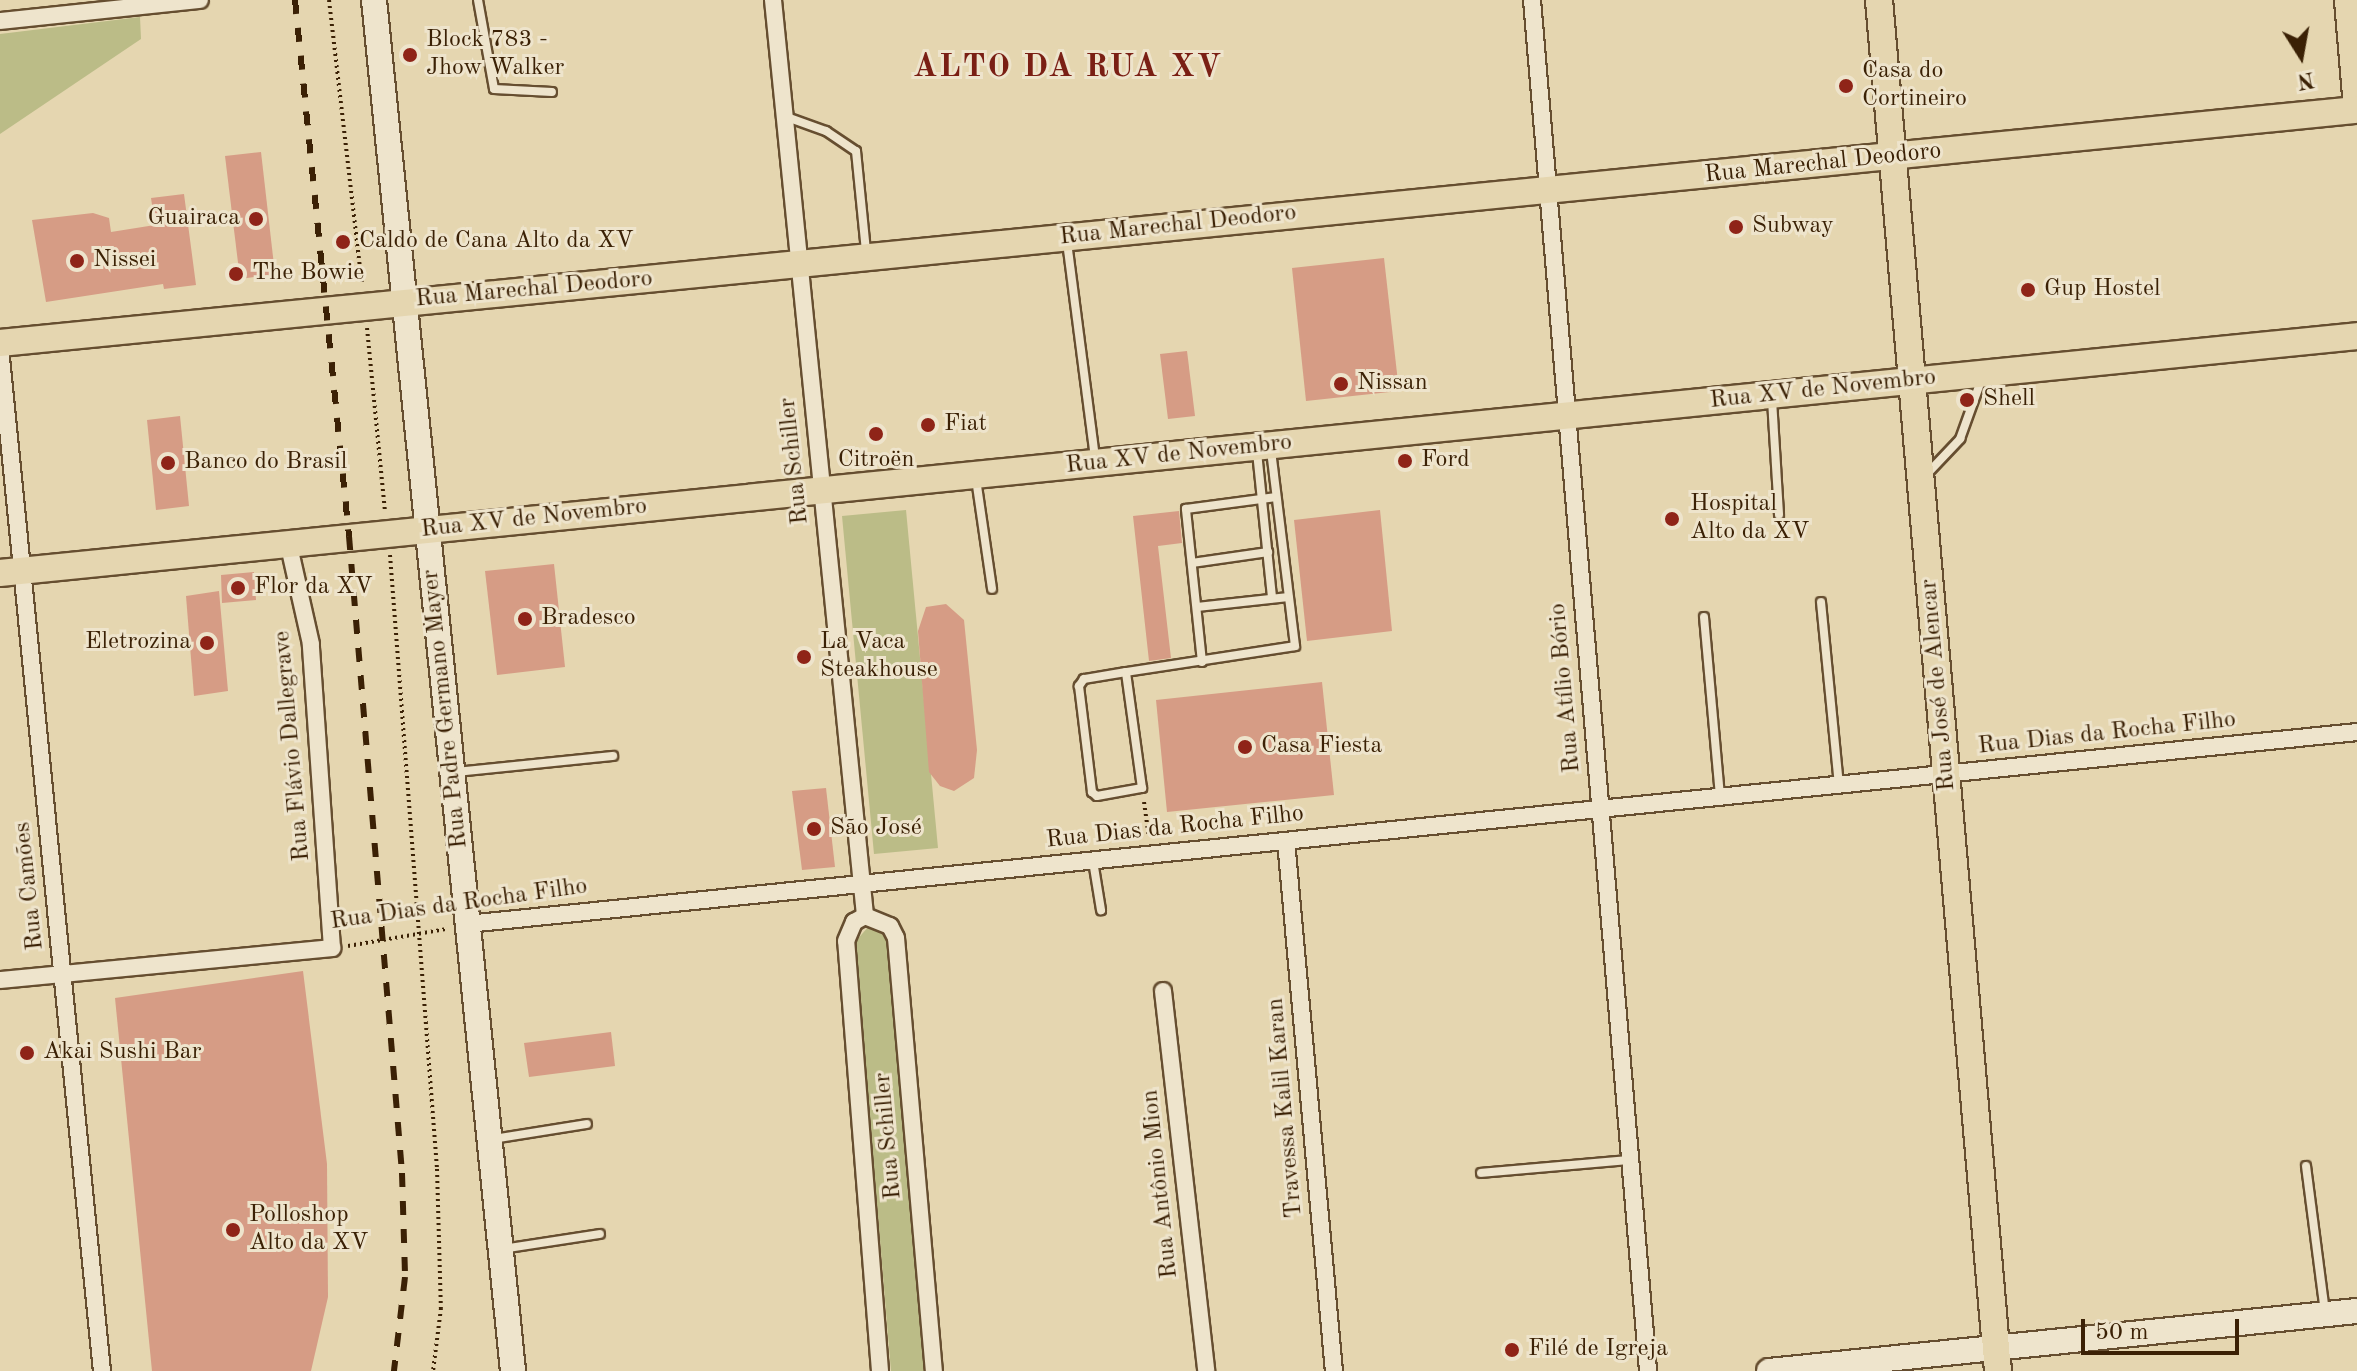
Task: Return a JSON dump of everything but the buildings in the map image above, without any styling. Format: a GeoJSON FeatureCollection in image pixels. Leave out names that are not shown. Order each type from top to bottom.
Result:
{"type":"FeatureCollection","features":[{"type":"Feature","properties":{"kind":"main road","name":"Rua José de Alencar"},"geometry":{"type":"LineString","coordinates":[[1879,0],[1997,1359]]}},
{"type":"Feature","properties":{"kind":"main road"},"geometry":{"type":"LineString","coordinates":[[2348,0],[2357,109]]}},
{"type":"Feature","properties":{"kind":"main road","name":"Rua Marechal Deodoro"},"geometry":{"type":"LineString","coordinates":[[0,346],[405,302],[1893,158],[2357,109]]}},
{"type":"Feature","properties":{"kind":"main road","name":"Rua XV de Novembro"},"geometry":{"type":"LineString","coordinates":[[11,572],[2357,336]]}},
{"type":"Feature","properties":{"kind":"street"},"geometry":{"type":"LineString","coordinates":[[0,21],[200,0]]}},
{"type":"Feature","properties":{"kind":"street","name":"Rua Padre Germano Mayer"},"geometry":{"type":"LineString","coordinates":[[374,0],[513,1371]]}},
{"type":"Feature","properties":{"kind":"street","name":"Rua Schiller"},"geometry":{"type":"LineString","coordinates":[[773,0],[865,916]]}},
{"type":"Feature","properties":{"kind":"street","name":"Rua Atílio Bório"},"geometry":{"type":"LineString","coordinates":[[1532,0],[1648,1371]]}},
{"type":"Feature","properties":{"kind":"street","name":"Rua Camões"},"geometry":{"type":"LineString","coordinates":[[0,346],[11,572],[63,974],[102,1371]]}},
{"type":"Feature","properties":{"kind":"street","name":"Rua Flávio Dallegrave"},"geometry":{"type":"LineString","coordinates":[[288,542],[311,644],[332,948]]}},
{"type":"Feature","properties":{"kind":"street","name":"Rua Dias da Rocha Filho"},"geometry":{"type":"LineString","coordinates":[[467,924],[2357,732]]}},
{"type":"Feature","properties":{"kind":"street","name":"Travessa Kalil Karan"},"geometry":{"type":"LineString","coordinates":[[1286,841],[1334,1371]]}},
{"type":"Feature","properties":{"kind":"street","name":"Rua Schiller"},"geometry":{"type":"LineString","coordinates":[[865,916],[854,922],[846,941],[880,1371]]}},
{"type":"Feature","properties":{"kind":"street","name":"Rua Schiller"},"geometry":{"type":"LineString","coordinates":[[865,916],[890,926],[896,938],[934,1371]]}},
{"type":"Feature","properties":{"kind":"street","name":"Rua Dias da Rocha Filho"},"geometry":{"type":"LineString","coordinates":[[0,980],[332,948]]}},
{"type":"Feature","properties":{"kind":"street","name":"Rua Antônio Mion"},"geometry":{"type":"LineString","coordinates":[[1163,991],[1206,1371]]}},
{"type":"Feature","properties":{"kind":"street"},"geometry":{"type":"LineString","coordinates":[[1769,1371],[1997,1359],[2357,1311]]}},
{"type":"Feature","properties":{"kind":"lane"},"geometry":{"type":"LineString","coordinates":[[478,0],[494,89],[552,92]]}},
{"type":"Feature","properties":{"kind":"lane"},"geometry":{"type":"LineString","coordinates":[[784,116],[826,131],[856,151],[867,257]]}},
{"type":"Feature","properties":{"kind":"lane"},"geometry":{"type":"LineString","coordinates":[[1067,238],[1095,463]]}},
{"type":"Feature","properties":{"kind":"lane"},"geometry":{"type":"LineString","coordinates":[[1921,480],[1971,420],[1983,374]]}},
{"type":"Feature","properties":{"kind":"lane"},"geometry":{"type":"LineString","coordinates":[[1771,395],[1779,515]]}},
{"type":"Feature","properties":{"kind":"lane"},"geometry":{"type":"LineString","coordinates":[[1126,672],[1142,788],[1097,796],[1092,792],[1079,686],[1084,679],[1126,672],[1202,662],[1295,646],[1276,497],[1264,447]]}},
{"type":"Feature","properties":{"kind":"lane"},"geometry":{"type":"LineString","coordinates":[[1264,447],[1262,498],[1272,598]]}},
{"type":"Feature","properties":{"kind":"lane"},"geometry":{"type":"LineString","coordinates":[[975,475],[992,589]]}},
{"type":"Feature","properties":{"kind":"lane"},"geometry":{"type":"LineString","coordinates":[[1202,662],[1186,509],[1276,497]]}},
{"type":"Feature","properties":{"kind":"lane"},"geometry":{"type":"LineString","coordinates":[[1192,563],[1268,552]]}},
{"type":"Feature","properties":{"kind":"lane"},"geometry":{"type":"LineString","coordinates":[[1197,607],[1288,597]]}},
{"type":"Feature","properties":{"kind":"lane"},"geometry":{"type":"LineString","coordinates":[[1821,602],[1839,785]]}},
{"type":"Feature","properties":{"kind":"lane"},"geometry":{"type":"LineString","coordinates":[[1704,617],[1720,797]]}},
{"type":"Feature","properties":{"kind":"lane"},"geometry":{"type":"LineString","coordinates":[[452,773],[613,756]]}},
{"type":"Feature","properties":{"kind":"lane"},"geometry":{"type":"LineString","coordinates":[[1093,861],[1101,910]]}},
{"type":"Feature","properties":{"kind":"lane"},"geometry":{"type":"LineString","coordinates":[[489,1139],[587,1124]]}},
{"type":"Feature","properties":{"kind":"lane"},"geometry":{"type":"LineString","coordinates":[[1481,1173],[1630,1160]]}},
{"type":"Feature","properties":{"kind":"lane"},"geometry":{"type":"LineString","coordinates":[[2306,1166],[2325,1314]]}},
{"type":"Feature","properties":{"kind":"lane"},"geometry":{"type":"LineString","coordinates":[[500,1250],[600,1234]]}},
{"type":"Feature","properties":{"kind":"path"},"geometry":{"type":"LineString","coordinates":[[329,0],[362,287]]}},
{"type":"Feature","properties":{"kind":"path"},"geometry":{"type":"LineString","coordinates":[[368,335],[386,513]]}},
{"type":"Feature","properties":{"kind":"path"},"geometry":{"type":"LineString","coordinates":[[390,562],[421,934],[439,1246],[441,1308],[433,1371]]}},
{"type":"Feature","properties":{"kind":"path"},"geometry":{"type":"LineString","coordinates":[[1142,788],[1151,855]]}},
{"type":"Feature","properties":{"kind":"path","name":"Rua Dias da Rocha Filho"},"geometry":{"type":"LineString","coordinates":[[332,948],[467,924]]}},
{"type":"Feature","properties":{"kind":"green space"},"geometry":{"type":"Polygon","coordinates":[[[140,17],[141,39],[0,134],[0,34],[140,17]]]}},
{"type":"Feature","properties":{"kind":"green space"},"geometry":{"type":"Polygon","coordinates":[[[906,510],[938,848],[874,854],[842,516],[906,510]]]}},
{"type":"Feature","properties":{"kind":"green space"},"geometry":{"type":"Polygon","coordinates":[[[869,926],[888,938],[924,1371],[891,1371],[855,942],[869,926]]]}},
{"type":"Feature","properties":{"kind":"railway"},"geometry":{"type":"LineString","coordinates":[[295,0],[349,536],[402,1173],[405,1277],[394,1371]]}},
{"type":"Feature","properties":{"kind":"place","name":"Block 783 - Jhow Walker"},"geometry":{"type":"Point","coordinates":[410,55]}},
{"type":"Feature","properties":{"kind":"place","name":"Casa do Cortineiro"},"geometry":{"type":"Point","coordinates":[1846,86]}},
{"type":"Feature","properties":{"kind":"place","name":"Guairaca"},"geometry":{"type":"Point","coordinates":[256,219]}},
{"type":"Feature","properties":{"kind":"place","name":"Subway"},"geometry":{"type":"Point","coordinates":[1736,227]}},
{"type":"Feature","properties":{"kind":"place","name":"Caldo de Cana Alto da XV"},"geometry":{"type":"Point","coordinates":[343,242]}},
{"type":"Feature","properties":{"kind":"place","name":"Nissei"},"geometry":{"type":"Point","coordinates":[77,261]}},
{"type":"Feature","properties":{"kind":"place","name":"The Bowie"},"geometry":{"type":"Point","coordinates":[236,274]}},
{"type":"Feature","properties":{"kind":"place","name":"Gup Hostel"},"geometry":{"type":"Point","coordinates":[2028,290]}},
{"type":"Feature","properties":{"kind":"place","name":"Nissan"},"geometry":{"type":"Point","coordinates":[1341,384]}},
{"type":"Feature","properties":{"kind":"place","name":"Shell"},"geometry":{"type":"Point","coordinates":[1967,400]}},
{"type":"Feature","properties":{"kind":"place","name":"Fiat"},"geometry":{"type":"Point","coordinates":[928,425]}},
{"type":"Feature","properties":{"kind":"place","name":"Citroën"},"geometry":{"type":"Point","coordinates":[876,434]}},
{"type":"Feature","properties":{"kind":"place","name":"Ford"},"geometry":{"type":"Point","coordinates":[1405,461]}},
{"type":"Feature","properties":{"kind":"place","name":"Banco do Brasil"},"geometry":{"type":"Point","coordinates":[168,463]}},
{"type":"Feature","properties":{"kind":"place","name":"Hospital Alto da XV"},"geometry":{"type":"Point","coordinates":[1672,519]}},
{"type":"Feature","properties":{"kind":"place","name":"Flor da XV"},"geometry":{"type":"Point","coordinates":[238,588]}},
{"type":"Feature","properties":{"kind":"place","name":"Bradesco"},"geometry":{"type":"Point","coordinates":[525,619]}},
{"type":"Feature","properties":{"kind":"place","name":"Eletrozina"},"geometry":{"type":"Point","coordinates":[207,643]}},
{"type":"Feature","properties":{"kind":"place","name":"La Vaca Steakhouse"},"geometry":{"type":"Point","coordinates":[804,657]}},
{"type":"Feature","properties":{"kind":"place","name":"Casa Fiesta"},"geometry":{"type":"Point","coordinates":[1245,747]}},
{"type":"Feature","properties":{"kind":"place","name":"São José"},"geometry":{"type":"Point","coordinates":[814,829]}},
{"type":"Feature","properties":{"kind":"place","name":"Akai Sushi Bar"},"geometry":{"type":"Point","coordinates":[27,1053]}},
{"type":"Feature","properties":{"kind":"place","name":"Polloshop Alto da XV"},"geometry":{"type":"Point","coordinates":[233,1230]}},
{"type":"Feature","properties":{"kind":"place","name":"Filé de Igreja"},"geometry":{"type":"Point","coordinates":[1512,1350]}},
{"type":"Feature","properties":{"kind":"district","name":"ALTO DA RUA XV"},"geometry":{"type":"Point","coordinates":[1068,68]}}]}
